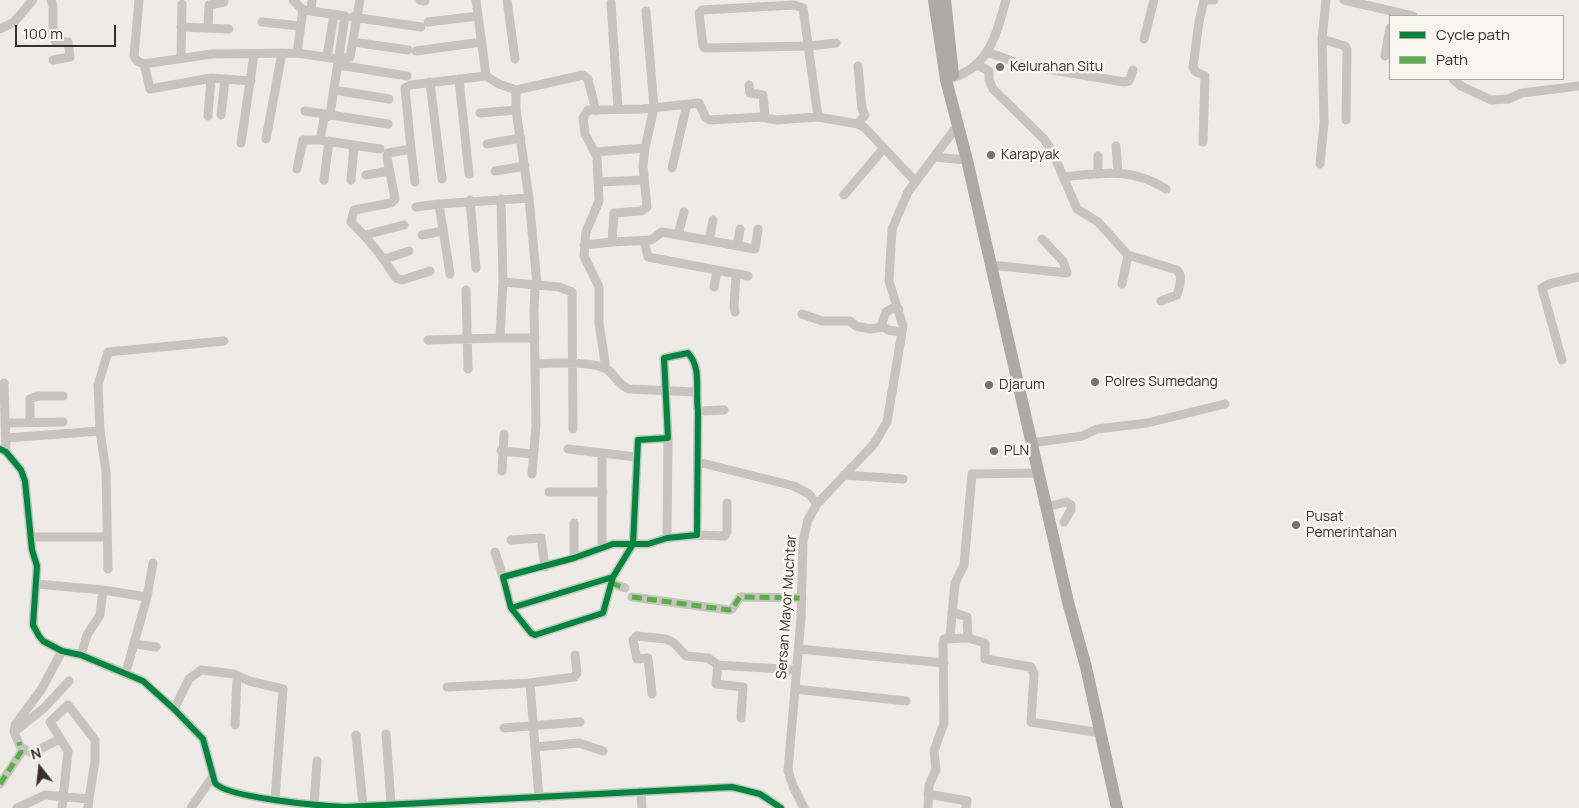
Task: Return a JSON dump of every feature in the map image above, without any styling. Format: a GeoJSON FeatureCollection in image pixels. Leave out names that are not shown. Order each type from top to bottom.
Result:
{"type":"FeatureCollection","features":[{"type":"Feature","properties":{"kind":"highway"},"geometry":{"type":"LineString","coordinates":[[928,0],[936,21]]}},
{"type":"Feature","properties":{"kind":"highway"},"geometry":{"type":"LineString","coordinates":[[934,0],[936,21],[957,126],[1101,733],[1117,808]]}},
{"type":"Feature","properties":{"kind":"highway"},"geometry":{"type":"LineString","coordinates":[[945,0],[949,79]]}},
{"type":"Feature","properties":{"kind":"street"},"geometry":{"type":"LineString","coordinates":[[0,29],[14,22],[34,0]]}},
{"type":"Feature","properties":{"kind":"street"},"geometry":{"type":"LineString","coordinates":[[51,0],[53,6],[53,37],[55,42],[68,42],[70,57],[53,60]]}},
{"type":"Feature","properties":{"kind":"street"},"geometry":{"type":"LineString","coordinates":[[139,0],[134,56],[137,61],[144,64],[181,57],[212,54],[297,53],[327,57],[339,62],[407,76]]}},
{"type":"Feature","properties":{"kind":"street"},"geometry":{"type":"LineString","coordinates":[[293,0],[307,10],[358,18],[425,24],[478,16]]}},
{"type":"Feature","properties":{"kind":"street"},"geometry":{"type":"LineString","coordinates":[[297,53],[300,26],[312,0]]}},
{"type":"Feature","properties":{"kind":"street"},"geometry":{"type":"LineString","coordinates":[[339,62],[350,57],[360,0]]}},
{"type":"Feature","properties":{"kind":"street"},"geometry":{"type":"LineString","coordinates":[[476,0],[486,76]]}},
{"type":"Feature","properties":{"kind":"street"},"geometry":{"type":"LineString","coordinates":[[507,0],[516,59]]}},
{"type":"Feature","properties":{"kind":"street"},"geometry":{"type":"LineString","coordinates":[[949,79],[976,64],[992,47],[1006,0]]}},
{"type":"Feature","properties":{"kind":"street"},"geometry":{"type":"LineString","coordinates":[[1144,39],[1154,0]]}},
{"type":"Feature","properties":{"kind":"street"},"geometry":{"type":"LineString","coordinates":[[1203,142],[1205,76],[1196,72],[1193,67],[1198,22],[1204,0],[1214,0]]}},
{"type":"Feature","properties":{"kind":"street"},"geometry":{"type":"LineString","coordinates":[[1320,164],[1324,123],[1322,39],[1326,0]]}},
{"type":"Feature","properties":{"kind":"street"},"geometry":{"type":"LineString","coordinates":[[1344,0],[1393,14]]}},
{"type":"Feature","properties":{"kind":"street"},"geometry":{"type":"LineString","coordinates":[[208,28],[209,5],[224,2]]}},
{"type":"Feature","properties":{"kind":"street"},"geometry":{"type":"LineString","coordinates":[[611,3],[618,109]]}},
{"type":"Feature","properties":{"kind":"street"},"geometry":{"type":"LineString","coordinates":[[181,57],[182,4]]}},
{"type":"Feature","properties":{"kind":"street"},"geometry":{"type":"LineString","coordinates":[[818,117],[809,46],[805,11],[799,5],[702,10],[699,13],[703,46],[705,48],[809,46],[836,43]]}},
{"type":"Feature","properties":{"kind":"street"},"geometry":{"type":"LineString","coordinates":[[612,242],[614,213],[641,211],[647,207],[644,180],[645,148],[654,108],[646,11]]}},
{"type":"Feature","properties":{"kind":"street"},"geometry":{"type":"LineString","coordinates":[[327,57],[334,14]]}},
{"type":"Feature","properties":{"kind":"street"},"geometry":{"type":"LineString","coordinates":[[324,180],[324,119],[330,115],[345,16]]}},
{"type":"Feature","properties":{"kind":"street"},"geometry":{"type":"LineString","coordinates":[[262,22],[300,26]]}},
{"type":"Feature","properties":{"kind":"street"},"geometry":{"type":"LineString","coordinates":[[181,27],[229,29]]}},
{"type":"Feature","properties":{"kind":"street"},"geometry":{"type":"LineString","coordinates":[[1385,56],[1389,34]]}},
{"type":"Feature","properties":{"kind":"street"},"geometry":{"type":"LineString","coordinates":[[1322,39],[1345,46],[1347,50],[1346,120]]}},
{"type":"Feature","properties":{"kind":"street"},"geometry":{"type":"LineString","coordinates":[[352,42],[412,51],[482,42]]}},
{"type":"Feature","properties":{"kind":"street"},"geometry":{"type":"LineString","coordinates":[[987,52],[1023,65],[1124,82],[1129,81],[1133,70]]}},
{"type":"Feature","properties":{"kind":"street"},"geometry":{"type":"LineString","coordinates":[[266,139],[282,53]]}},
{"type":"Feature","properties":{"kind":"street"},"geometry":{"type":"LineString","coordinates":[[241,143],[254,54]]}},
{"type":"Feature","properties":{"kind":"street"},"geometry":{"type":"LineString","coordinates":[[144,64],[150,89],[211,78],[251,82]]}},
{"type":"Feature","properties":{"kind":"street"},"geometry":{"type":"LineString","coordinates":[[976,64],[989,71],[989,80],[993,88],[1044,140],[1053,153],[1076,209],[1098,222],[1128,254],[1177,270],[1180,273],[1182,277],[1177,295],[1161,301]]}},
{"type":"Feature","properties":{"kind":"street"},"geometry":{"type":"LineString","coordinates":[[858,66],[862,109],[865,115],[858,124]]}},
{"type":"Feature","properties":{"kind":"street"},"geometry":{"type":"LineString","coordinates":[[415,182],[405,88],[410,85],[486,76],[499,84],[516,90],[583,75],[588,79],[596,111]]}},
{"type":"Feature","properties":{"kind":"street"},"geometry":{"type":"LineString","coordinates":[[208,116],[211,78]]}},
{"type":"Feature","properties":{"kind":"street"},"geometry":{"type":"LineString","coordinates":[[459,79],[469,174]]}},
{"type":"Feature","properties":{"kind":"street"},"geometry":{"type":"LineString","coordinates":[[221,114],[225,80]]}},
{"type":"Feature","properties":{"kind":"street"},"geometry":{"type":"LineString","coordinates":[[1454,80],[1461,86],[1491,100],[1508,99],[1522,94],[1579,86]]}},
{"type":"Feature","properties":{"kind":"street"},"geometry":{"type":"LineString","coordinates":[[430,82],[442,179]]}},
{"type":"Feature","properties":{"kind":"street"},"geometry":{"type":"LineString","coordinates":[[749,85],[750,93],[762,94],[765,117]]}},
{"type":"Feature","properties":{"kind":"street"},"geometry":{"type":"LineString","coordinates":[[334,90],[389,98]]}},
{"type":"Feature","properties":{"kind":"street"},"geometry":{"type":"LineString","coordinates":[[516,90],[516,110],[522,138],[537,284],[535,288],[536,425],[532,474]]}},
{"type":"Feature","properties":{"kind":"street"},"geometry":{"type":"LineString","coordinates":[[672,168],[687,104]]}},
{"type":"Feature","properties":{"kind":"street"},"geometry":{"type":"LineString","coordinates":[[696,392],[665,392],[624,388],[606,369],[599,324],[598,287],[586,264],[584,245],[586,232],[599,201],[599,182],[595,152],[585,134],[583,118],[588,110],[654,108],[701,104],[706,118],[710,120],[765,117],[776,120],[818,117],[858,124],[865,128],[915,181]]}},
{"type":"Feature","properties":{"kind":"street"},"geometry":{"type":"LineString","coordinates":[[480,113],[516,110]]}},
{"type":"Feature","properties":{"kind":"street"},"geometry":{"type":"LineString","coordinates":[[305,111],[388,124]]}},
{"type":"Feature","properties":{"kind":"street","name":"Sersan Mayor Muchtar"},"geometry":{"type":"LineString","coordinates":[[804,808],[788,771],[799,649],[803,541],[808,520],[817,504],[882,434],[887,422],[903,326],[889,281],[892,229],[898,212],[915,181],[957,126]]}},
{"type":"Feature","properties":{"kind":"street"},"geometry":{"type":"LineString","coordinates":[[488,144],[522,138]]}},
{"type":"Feature","properties":{"kind":"street"},"geometry":{"type":"LineString","coordinates":[[297,169],[303,140],[324,140],[380,149]]}},
{"type":"Feature","properties":{"kind":"street"},"geometry":{"type":"LineString","coordinates":[[351,180],[354,146]]}},
{"type":"Feature","properties":{"kind":"street"},"geometry":{"type":"LineString","coordinates":[[1116,146],[1118,173]]}},
{"type":"Feature","properties":{"kind":"street"},"geometry":{"type":"LineString","coordinates":[[595,152],[645,148]]}},
{"type":"Feature","properties":{"kind":"street"},"geometry":{"type":"LineString","coordinates":[[411,149],[388,153],[395,199],[390,203],[354,210],[351,215],[351,222],[366,235],[385,259],[396,278],[402,280],[430,271]]}},
{"type":"Feature","properties":{"kind":"street"},"geometry":{"type":"LineString","coordinates":[[844,195],[883,149]]}},
{"type":"Feature","properties":{"kind":"street"},"geometry":{"type":"LineString","coordinates":[[1098,156],[1098,173]]}},
{"type":"Feature","properties":{"kind":"street"},"geometry":{"type":"LineString","coordinates":[[934,157],[966,160]]}},
{"type":"Feature","properties":{"kind":"street"},"geometry":{"type":"LineString","coordinates":[[495,171],[525,166]]}},
{"type":"Feature","properties":{"kind":"street"},"geometry":{"type":"LineString","coordinates":[[366,175],[390,171]]}},
{"type":"Feature","properties":{"kind":"street"},"geometry":{"type":"LineString","coordinates":[[1063,177],[1098,173],[1127,173],[1152,180],[1166,189]]}},
{"type":"Feature","properties":{"kind":"street"},"geometry":{"type":"LineString","coordinates":[[599,182],[644,180]]}},
{"type":"Feature","properties":{"kind":"street"},"geometry":{"type":"LineString","coordinates":[[416,207],[470,200],[529,198]]}},
{"type":"Feature","properties":{"kind":"street"},"geometry":{"type":"LineString","coordinates":[[500,338],[503,282],[501,199]]}},
{"type":"Feature","properties":{"kind":"street"},"geometry":{"type":"LineString","coordinates":[[470,200],[476,268]]}},
{"type":"Feature","properties":{"kind":"street"},"geometry":{"type":"LineString","coordinates":[[439,204],[450,274]]}},
{"type":"Feature","properties":{"kind":"street"},"geometry":{"type":"LineString","coordinates":[[678,235],[684,212]]}},
{"type":"Feature","properties":{"kind":"street"},"geometry":{"type":"LineString","coordinates":[[709,241],[713,220]]}},
{"type":"Feature","properties":{"kind":"street"},"geometry":{"type":"LineString","coordinates":[[366,235],[404,225]]}},
{"type":"Feature","properties":{"kind":"street"},"geometry":{"type":"LineString","coordinates":[[737,246],[740,229]]}},
{"type":"Feature","properties":{"kind":"street"},"geometry":{"type":"LineString","coordinates":[[584,245],[651,240],[662,232],[754,249],[758,229]]}},
{"type":"Feature","properties":{"kind":"street"},"geometry":{"type":"LineString","coordinates":[[422,235],[443,231]]}},
{"type":"Feature","properties":{"kind":"street"},"geometry":{"type":"LineString","coordinates":[[991,265],[1068,274],[1063,260],[1042,239]]}},
{"type":"Feature","properties":{"kind":"street"},"geometry":{"type":"LineString","coordinates":[[644,241],[648,258],[748,276]]}},
{"type":"Feature","properties":{"kind":"street"},"geometry":{"type":"LineString","coordinates":[[385,259],[409,251]]}},
{"type":"Feature","properties":{"kind":"street"},"geometry":{"type":"LineString","coordinates":[[1122,284],[1128,254]]}},
{"type":"Feature","properties":{"kind":"street"},"geometry":{"type":"LineString","coordinates":[[714,287],[717,271]]}},
{"type":"Feature","properties":{"kind":"street"},"geometry":{"type":"LineString","coordinates":[[735,312],[736,274]]}},
{"type":"Feature","properties":{"kind":"street"},"geometry":{"type":"LineString","coordinates":[[1562,360],[1542,288],[1549,284],[1579,277]]}},
{"type":"Feature","properties":{"kind":"street"},"geometry":{"type":"LineString","coordinates":[[503,282],[559,287],[572,292],[571,362],[573,429]]}},
{"type":"Feature","properties":{"kind":"street"},"geometry":{"type":"LineString","coordinates":[[466,290],[468,369]]}},
{"type":"Feature","properties":{"kind":"street"},"geometry":{"type":"LineString","coordinates":[[884,327],[882,323],[886,312],[893,308],[899,309]]}},
{"type":"Feature","properties":{"kind":"street"},"geometry":{"type":"LineString","coordinates":[[802,314],[822,321],[850,321],[856,326],[870,329],[884,327],[888,330],[901,332]]}},
{"type":"Feature","properties":{"kind":"street"},"geometry":{"type":"LineString","coordinates":[[428,340],[535,338]]}},
{"type":"Feature","properties":{"kind":"street"},"geometry":{"type":"LineString","coordinates":[[108,569],[106,471],[100,431],[98,385],[108,352],[224,341]]}},
{"type":"Feature","properties":{"kind":"street"},"geometry":{"type":"LineString","coordinates":[[667,538],[668,438],[664,358],[684,353],[690,356],[698,373],[696,392],[698,411],[697,536]]}},
{"type":"Feature","properties":{"kind":"street"},"geometry":{"type":"LineString","coordinates":[[536,364],[571,362],[606,369]]}},
{"type":"Feature","properties":{"kind":"street"},"geometry":{"type":"LineString","coordinates":[[4,383],[6,438],[3,450],[21,470],[25,481],[30,537],[37,566],[33,625],[43,641],[62,651],[81,655],[126,672],[143,681],[203,739],[213,776],[219,787],[275,800],[314,806],[369,806],[732,787],[760,794],[781,808]]}},
{"type":"Feature","properties":{"kind":"street"},"geometry":{"type":"LineString","coordinates":[[30,422],[30,399],[38,396],[63,396]]}},
{"type":"Feature","properties":{"kind":"street"},"geometry":{"type":"LineString","coordinates":[[1031,443],[1082,436],[1097,429],[1147,423],[1225,404]]}},
{"type":"Feature","properties":{"kind":"street"},"geometry":{"type":"LineString","coordinates":[[698,411],[724,410]]}},
{"type":"Feature","properties":{"kind":"street"},"geometry":{"type":"LineString","coordinates":[[5,423],[63,422]]}},
{"type":"Feature","properties":{"kind":"street"},"geometry":{"type":"LineString","coordinates":[[6,438],[100,431]]}},
{"type":"Feature","properties":{"kind":"street"},"geometry":{"type":"LineString","coordinates":[[502,471],[501,452],[504,434]]}},
{"type":"Feature","properties":{"kind":"street"},"geometry":{"type":"LineString","coordinates":[[495,552],[511,608],[531,633],[538,635],[603,613],[633,544],[636,457],[639,438],[668,438]]}},
{"type":"Feature","properties":{"kind":"street"},"geometry":{"type":"LineString","coordinates":[[568,449],[636,457]]}},
{"type":"Feature","properties":{"kind":"street"},"geometry":{"type":"LineString","coordinates":[[501,452],[533,454]]}},
{"type":"Feature","properties":{"kind":"street"},"geometry":{"type":"LineString","coordinates":[[602,454],[602,548]]}},
{"type":"Feature","properties":{"kind":"street"},"geometry":{"type":"LineString","coordinates":[[698,462],[794,486],[803,490],[817,504]]}},
{"type":"Feature","properties":{"kind":"street"},"geometry":{"type":"LineString","coordinates":[[950,637],[955,583],[964,565],[972,474],[1038,473]]}},
{"type":"Feature","properties":{"kind":"street"},"geometry":{"type":"LineString","coordinates":[[844,475],[903,479]]}},
{"type":"Feature","properties":{"kind":"street"},"geometry":{"type":"LineString","coordinates":[[549,492],[603,492]]}},
{"type":"Feature","properties":{"kind":"street"},"geometry":{"type":"LineString","coordinates":[[1046,507],[1066,502],[1070,505],[1071,510],[1064,522]]}},
{"type":"Feature","properties":{"kind":"street"},"geometry":{"type":"LineString","coordinates":[[503,577],[546,567],[616,543],[656,543],[667,538],[725,536],[727,532],[727,503]]}},
{"type":"Feature","properties":{"kind":"street"},"geometry":{"type":"LineString","coordinates":[[574,523],[574,558]]}},
{"type":"Feature","properties":{"kind":"street"},"geometry":{"type":"LineString","coordinates":[[30,537],[107,537]]}},
{"type":"Feature","properties":{"kind":"street"},"geometry":{"type":"LineString","coordinates":[[511,540],[541,538],[546,567]]}},
{"type":"Feature","properties":{"kind":"street"},"geometry":{"type":"LineString","coordinates":[[126,672],[147,598],[153,563]]}},
{"type":"Feature","properties":{"kind":"street"},"geometry":{"type":"LineString","coordinates":[[511,608],[617,583]]}},
{"type":"Feature","properties":{"kind":"street"},"geometry":{"type":"LineString","coordinates":[[37,584],[102,590],[147,598]]}},
{"type":"Feature","properties":{"kind":"street"},"geometry":{"type":"LineString","coordinates":[[81,655],[87,635],[100,615],[102,590]]}},
{"type":"Feature","properties":{"kind":"street"},"geometry":{"type":"LineString","coordinates":[[632,597],[728,610],[735,605],[740,597],[802,598]]}},
{"type":"Feature","properties":{"kind":"street"},"geometry":{"type":"LineString","coordinates":[[952,612],[967,617],[968,638]]}},
{"type":"Feature","properties":{"kind":"street"},"geometry":{"type":"LineString","coordinates":[[652,694],[648,658],[637,659],[634,640],[636,636],[666,639],[674,643],[686,656],[708,658],[718,664],[796,670]]}},
{"type":"Feature","properties":{"kind":"street"},"geometry":{"type":"LineString","coordinates":[[928,808],[929,785],[936,770],[934,751],[944,723],[944,639],[950,637],[968,638],[985,643],[985,659],[988,661],[1031,667],[1034,674],[1031,722],[1101,733]]}},
{"type":"Feature","properties":{"kind":"street"},"geometry":{"type":"LineString","coordinates":[[135,644],[156,647]]}},
{"type":"Feature","properties":{"kind":"street"},"geometry":{"type":"LineString","coordinates":[[799,649],[944,663]]}},
{"type":"Feature","properties":{"kind":"street"},"geometry":{"type":"LineString","coordinates":[[60,739],[32,753],[20,745],[14,732],[15,725],[41,690],[62,651]]}},
{"type":"Feature","properties":{"kind":"street"},"geometry":{"type":"LineString","coordinates":[[447,687],[530,683],[574,677],[577,673],[575,655]]}},
{"type":"Feature","properties":{"kind":"street"},"geometry":{"type":"LineString","coordinates":[[718,664],[716,684],[743,687],[742,718]]}},
{"type":"Feature","properties":{"kind":"street"},"geometry":{"type":"LineString","coordinates":[[174,709],[189,680],[201,670],[214,670],[283,689],[275,800]]}},
{"type":"Feature","properties":{"kind":"street"},"geometry":{"type":"LineString","coordinates":[[235,725],[237,676]]}},
{"type":"Feature","properties":{"kind":"street"},"geometry":{"type":"LineString","coordinates":[[14,732],[44,708],[69,681]]}},
{"type":"Feature","properties":{"kind":"street"},"geometry":{"type":"LineString","coordinates":[[530,683],[539,798]]}},
{"type":"Feature","properties":{"kind":"street"},"geometry":{"type":"LineString","coordinates":[[795,689],[906,701]]}},
{"type":"Feature","properties":{"kind":"street"},"geometry":{"type":"LineString","coordinates":[[17,808],[27,806],[45,795],[63,798],[89,804],[96,743],[93,736],[70,706],[66,706],[50,722],[68,752],[63,798],[62,808]]}},
{"type":"Feature","properties":{"kind":"street"},"geometry":{"type":"LineString","coordinates":[[504,728],[580,722]]}},
{"type":"Feature","properties":{"kind":"street"},"geometry":{"type":"LineString","coordinates":[[386,734],[391,804]]}},
{"type":"Feature","properties":{"kind":"street"},"geometry":{"type":"LineString","coordinates":[[356,735],[369,806]]}},
{"type":"Feature","properties":{"kind":"street"},"geometry":{"type":"LineString","coordinates":[[535,747],[579,743],[602,750]]}},
{"type":"Feature","properties":{"kind":"street"},"geometry":{"type":"LineString","coordinates":[[0,784],[20,745]]}},
{"type":"Feature","properties":{"kind":"street"},"geometry":{"type":"LineString","coordinates":[[314,806],[317,761]]}},
{"type":"Feature","properties":{"kind":"street"},"geometry":{"type":"LineString","coordinates":[[191,808],[213,776]]}},
{"type":"Feature","properties":{"kind":"street"},"geometry":{"type":"LineString","coordinates":[[641,791],[642,808]]}},
{"type":"Feature","properties":{"kind":"street"},"geometry":{"type":"LineString","coordinates":[[928,794],[967,801],[966,808]]}},
{"type":"Feature","properties":{"kind":"marked path"},"geometry":{"type":"LineString","coordinates":[[611,583],[625,588]]}},
{"type":"Feature","properties":{"kind":"marked path"},"geometry":{"type":"LineString","coordinates":[[632,597],[729,610],[732,609],[740,597],[802,598]]}},
{"type":"Feature","properties":{"kind":"marked path"},"geometry":{"type":"LineString","coordinates":[[0,784],[21,752],[19,742]]}},
{"type":"Feature","properties":{"kind":"cycle path"},"geometry":{"type":"LineString","coordinates":[[511,608],[613,577],[633,544],[638,440],[668,438],[664,358],[688,353],[697,373],[697,535],[667,538],[648,544],[613,544],[574,558],[503,577],[511,608],[531,633],[535,635],[603,613],[613,577]]}},
{"type":"Feature","properties":{"kind":"cycle path"},"geometry":{"type":"LineString","coordinates":[[0,449],[6,452],[21,470],[25,481],[32,550],[37,566],[33,625],[39,636],[43,641],[62,651],[81,655],[143,681],[203,739],[215,783],[223,788],[256,797],[345,807],[732,787],[760,794],[781,808]]}},
{"type":"Feature","properties":{"kind":"place","name":"Kelurahan Situ"},"geometry":{"type":"Point","coordinates":[1000,67]}},
{"type":"Feature","properties":{"kind":"place","name":"Karapyak"},"geometry":{"type":"Point","coordinates":[991,155]}},
{"type":"Feature","properties":{"kind":"place","name":"Polres Sumedang"},"geometry":{"type":"Point","coordinates":[1095,382]}},
{"type":"Feature","properties":{"kind":"place","name":"Djarum"},"geometry":{"type":"Point","coordinates":[989,385]}},
{"type":"Feature","properties":{"kind":"place","name":"PLN"},"geometry":{"type":"Point","coordinates":[994,451]}},
{"type":"Feature","properties":{"kind":"place","name":"Pusat Pemerintahan"},"geometry":{"type":"Point","coordinates":[1296,525]}}]}
